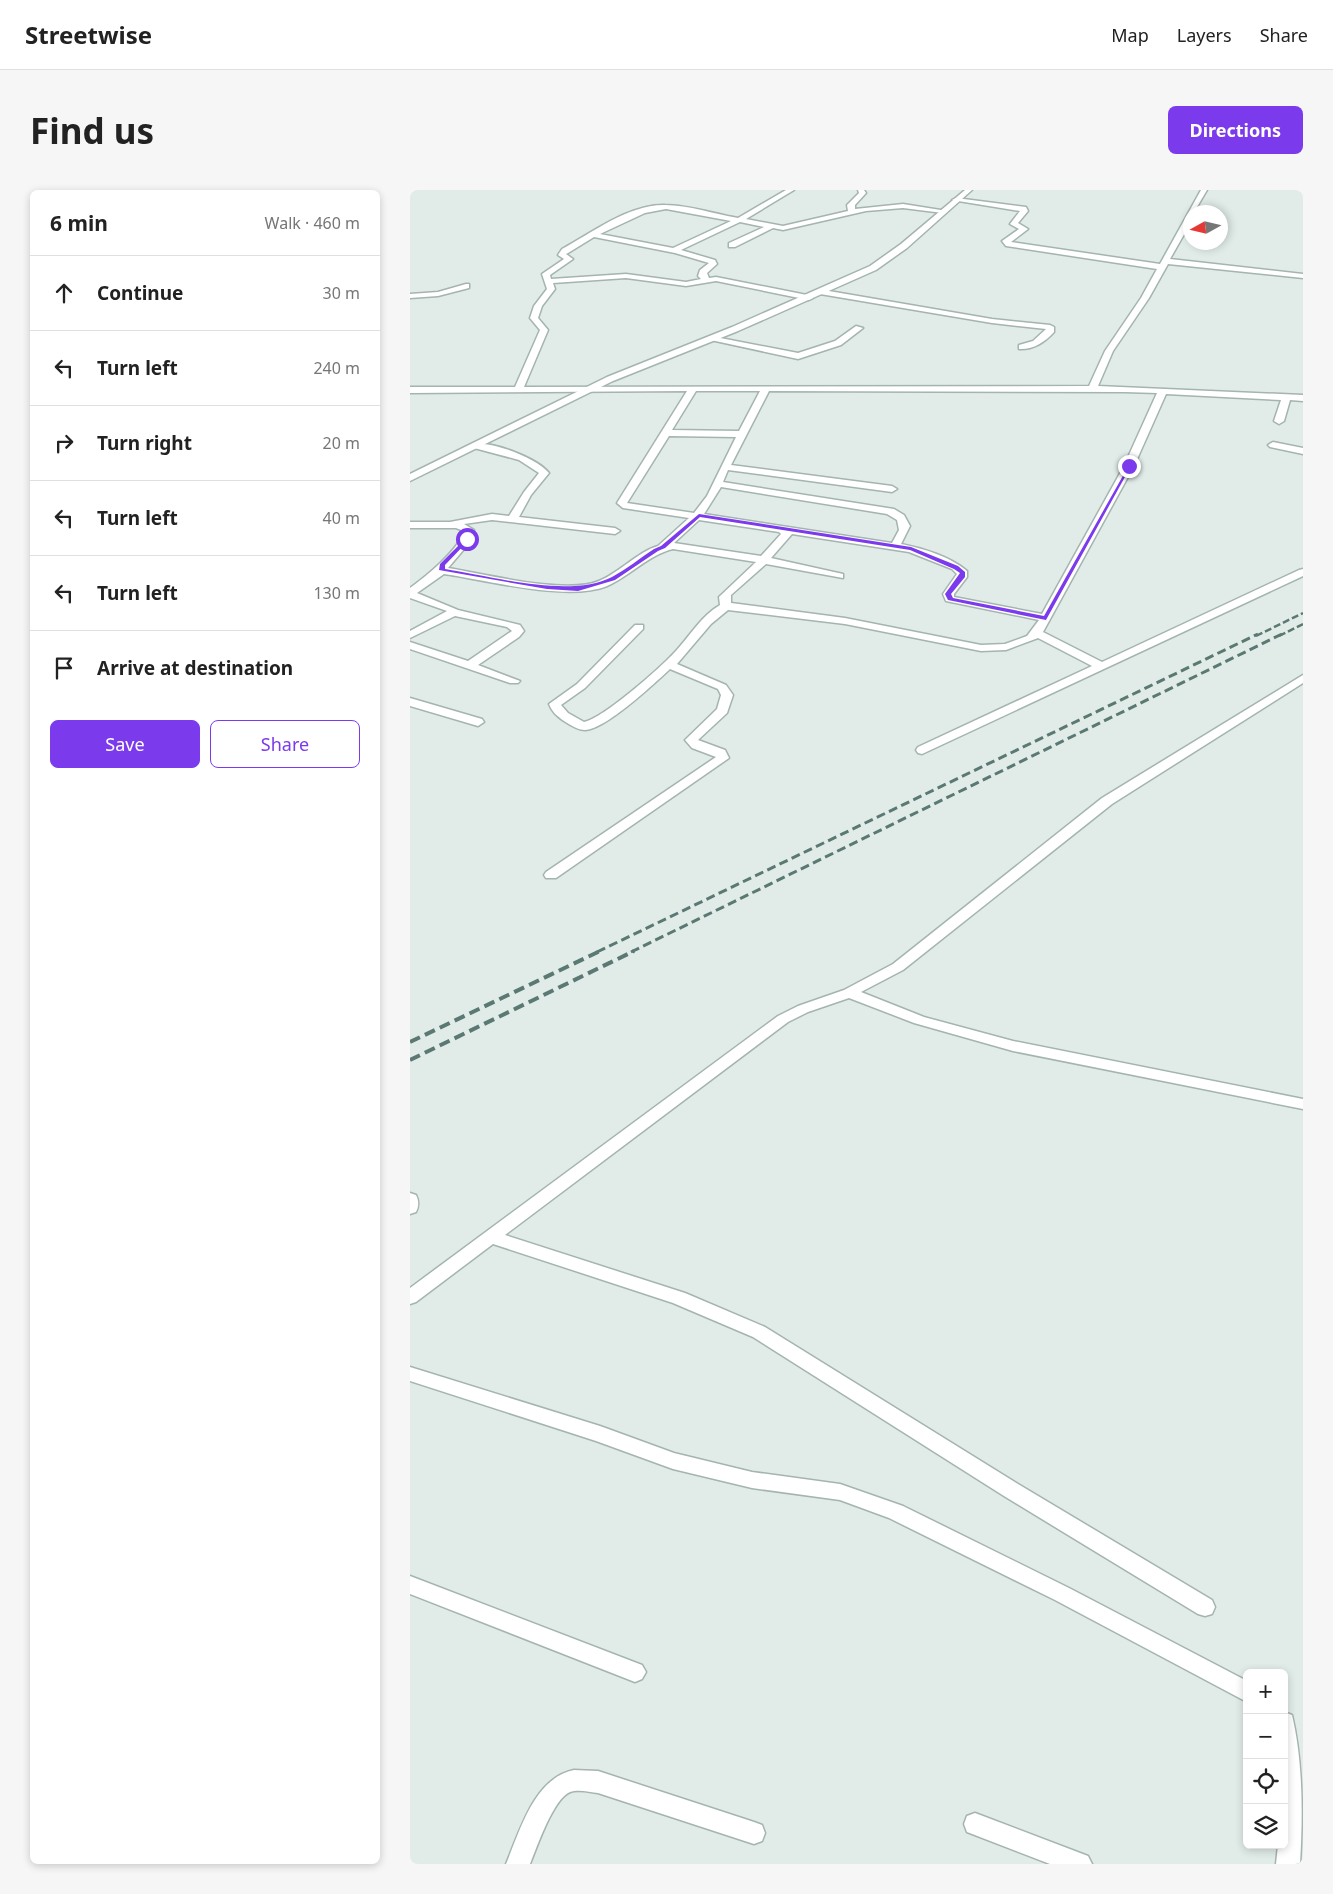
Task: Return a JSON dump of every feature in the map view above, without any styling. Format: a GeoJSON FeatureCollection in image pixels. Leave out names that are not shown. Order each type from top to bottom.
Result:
{"type":"FeatureCollection","features":[{"type":"Feature","properties":{"kind":"street"},"geometry":{"type":"LineString","coordinates":[[673,251],[739,220],[791,190]]}},
{"type":"Feature","properties":{"kind":"street"},"geometry":{"type":"LineString","coordinates":[[852,212],[850,205],[863,193],[861,190]]}},
{"type":"Feature","properties":{"kind":"street"},"geometry":{"type":"LineString","coordinates":[[410,478],[589,390],[823,292],[883,262],[969,190]]}},
{"type":"Feature","properties":{"kind":"street"},"geometry":{"type":"LineString","coordinates":[[1196,205],[1204,190]]}},
{"type":"Feature","properties":{"kind":"street"},"geometry":{"type":"LineString","coordinates":[[956,200],[1023,209],[1024,211],[1014,224],[1024,229],[1007,240],[1009,244],[1162,264],[1303,276]]}},
{"type":"Feature","properties":{"kind":"street"},"geometry":{"type":"LineString","coordinates":[[518,390],[544,330],[534,318],[538,306],[552,289],[546,274],[569,259],[562,254],[593,235],[655,207],[772,226],[793,227],[852,212],[897,206],[943,211]]}},
{"type":"Feature","properties":{"kind":"street"},"geometry":{"type":"LineString","coordinates":[[732,245],[772,226]]}},
{"type":"Feature","properties":{"kind":"street"},"geometry":{"type":"LineString","coordinates":[[1092,389],[1109,350],[1145,298],[1183,227]]}},
{"type":"Feature","properties":{"kind":"street"},"geometry":{"type":"LineString","coordinates":[[593,235],[673,251],[712,262],[702,274],[706,279]]}},
{"type":"Feature","properties":{"kind":"street"},"geometry":{"type":"LineString","coordinates":[[550,282],[617,276],[634,276],[677,284],[706,279],[747,284],[809,298]]}},
{"type":"Feature","properties":{"kind":"street"},"geometry":{"type":"LineString","coordinates":[[410,296],[438,294],[466,286]]}},
{"type":"Feature","properties":{"kind":"street"},"geometry":{"type":"LineString","coordinates":[[823,292],[998,322],[1050,327],[1048,336],[1036,343],[1022,347]]}},
{"type":"Feature","properties":{"kind":"street"},"geometry":{"type":"LineString","coordinates":[[710,339],[798,356],[838,343],[859,328]]}},
{"type":"Feature","properties":{"kind":"street"},"geometry":{"type":"LineString","coordinates":[[410,593],[442,570],[537,586],[578,589],[613,579],[663,547],[699,516],[719,484],[725,467],[766,388]]}},
{"type":"Feature","properties":{"kind":"street"},"geometry":{"type":"LineString","coordinates":[[693,389],[622,503],[626,507],[699,516],[918,551],[960,570],[962,577],[948,594],[948,597],[955,601],[1046,618]]}},
{"type":"Feature","properties":{"kind":"street"},"geometry":{"type":"LineString","coordinates":[[410,390],[1092,389],[1163,390],[1303,398]]}},
{"type":"Feature","properties":{"kind":"street"},"geometry":{"type":"LineString","coordinates":[[639,627],[581,686],[555,704],[557,710],[581,726],[592,724],[630,697],[668,664],[715,613],[726,606],[845,621],[981,648],[1006,647],[1031,638],[1037,634],[1129,466],[1163,390]]}},
{"type":"Feature","properties":{"kind":"street"},"geometry":{"type":"LineString","coordinates":[[1279,421],[1286,397]]}},
{"type":"Feature","properties":{"kind":"street"},"geometry":{"type":"LineString","coordinates":[[666,434],[742,434]]}},
{"type":"Feature","properties":{"kind":"street"},"geometry":{"type":"LineString","coordinates":[[1273,445],[1303,451]]}},
{"type":"Feature","properties":{"kind":"street"},"geometry":{"type":"LineString","coordinates":[[477,446],[523,459],[542,471],[543,476],[527,494],[513,518]]}},
{"type":"Feature","properties":{"kind":"street"},"geometry":{"type":"LineString","coordinates":[[725,467],[892,489]]}},
{"type":"Feature","properties":{"kind":"street"},"geometry":{"type":"LineString","coordinates":[[719,484],[890,511],[902,517],[906,522],[906,528],[895,546]]}},
{"type":"Feature","properties":{"kind":"street"},"geometry":{"type":"LineString","coordinates":[[448,525],[482,518],[513,518],[615,531]]}},
{"type":"Feature","properties":{"kind":"street"},"geometry":{"type":"LineString","coordinates":[[410,525],[464,526],[469,530],[467,539],[442,565],[442,570]]}},
{"type":"Feature","properties":{"kind":"street"},"geometry":{"type":"LineString","coordinates":[[726,606],[724,597],[727,593],[764,560],[787,534],[782,529]]}},
{"type":"Feature","properties":{"kind":"street"},"geometry":{"type":"LineString","coordinates":[[663,547],[674,546],[709,550],[839,576]]}},
{"type":"Feature","properties":{"kind":"street"},"geometry":{"type":"LineString","coordinates":[[922,750],[1303,572]]}},
{"type":"Feature","properties":{"kind":"street"},"geometry":{"type":"LineString","coordinates":[[410,593],[451,608],[453,612]]}},
{"type":"Feature","properties":{"kind":"street"},"geometry":{"type":"LineString","coordinates":[[410,635],[453,612],[510,624],[518,631],[515,635],[469,666]]}},
{"type":"Feature","properties":{"kind":"street"},"geometry":{"type":"LineString","coordinates":[[1037,634],[1101,666]]}},
{"type":"Feature","properties":{"kind":"street"},"geometry":{"type":"LineString","coordinates":[[410,646],[514,680]]}},
{"type":"Feature","properties":{"kind":"street"},"geometry":{"type":"LineString","coordinates":[[551,875],[723,758],[721,754],[696,745],[691,740],[723,710],[727,695],[722,688],[668,664]]}},
{"type":"Feature","properties":{"kind":"street"},"geometry":{"type":"LineString","coordinates":[[410,1297],[783,1019],[803,1009],[850,993],[898,967],[1107,801],[1303,678]]}},
{"type":"Feature","properties":{"kind":"street"},"geometry":{"type":"LineString","coordinates":[[410,702],[478,722]]}},
{"type":"Feature","properties":{"kind":"street"},"geometry":{"type":"LineString","coordinates":[[850,993],[919,1020],[1014,1046],[1303,1104]]}},
{"type":"Feature","properties":{"kind":"street"},"geometry":{"type":"LineString","coordinates":[[410,1199],[410,1208]]}},
{"type":"Feature","properties":{"kind":"street"},"geometry":{"type":"LineString","coordinates":[[490,1237],[679,1298],[760,1332],[1011,1490],[1205,1608]]}},
{"type":"Feature","properties":{"kind":"street"},"geometry":{"type":"LineString","coordinates":[[410,1374],[600,1434],[673,1461],[752,1480],[840,1492],[896,1512],[1062,1594],[1243,1690]]}},
{"type":"Feature","properties":{"kind":"street"},"geometry":{"type":"LineString","coordinates":[[410,1585],[635,1672]]}},
{"type":"Feature","properties":{"kind":"street"},"geometry":{"type":"LineString","coordinates":[[1288,1732],[1292,1741],[1292,1761],[1288,1864]]}},
{"type":"Feature","properties":{"kind":"street"},"geometry":{"type":"LineString","coordinates":[[518,1864],[551,1794],[561,1785],[579,1780],[598,1782],[754,1833]]}},
{"type":"Feature","properties":{"kind":"street"},"geometry":{"type":"LineString","coordinates":[[974,1824],[1080,1864]]}},
{"type":"Feature","properties":{"kind":"railway"},"geometry":{"type":"LineString","coordinates":[[1256,636],[1303,613]]}},
{"type":"Feature","properties":{"kind":"railway"},"geometry":{"type":"LineString","coordinates":[[1279,636],[1303,624]]}},
{"type":"Feature","properties":{"kind":"railway"},"geometry":{"type":"LineString","coordinates":[[597,952],[1258,634]]}},
{"type":"Feature","properties":{"kind":"railway"},"geometry":{"type":"LineString","coordinates":[[631,952],[1282,634]]}},
{"type":"Feature","properties":{"kind":"railway"},"geometry":{"type":"LineString","coordinates":[[410,1042],[600,951]]}},
{"type":"Feature","properties":{"kind":"railway"},"geometry":{"type":"LineString","coordinates":[[410,1060],[634,951]]}},
{"type":"Feature","properties":{"kind":"route"},"geometry":{"type":"LineString","coordinates":[[467,539],[442,565],[442,570],[450,573],[547,587],[578,589],[602,584],[628,570],[663,547],[699,516],[911,549],[956,567],[963,573],[962,577],[948,594],[950,599],[1046,618],[1129,466]]}}]}
